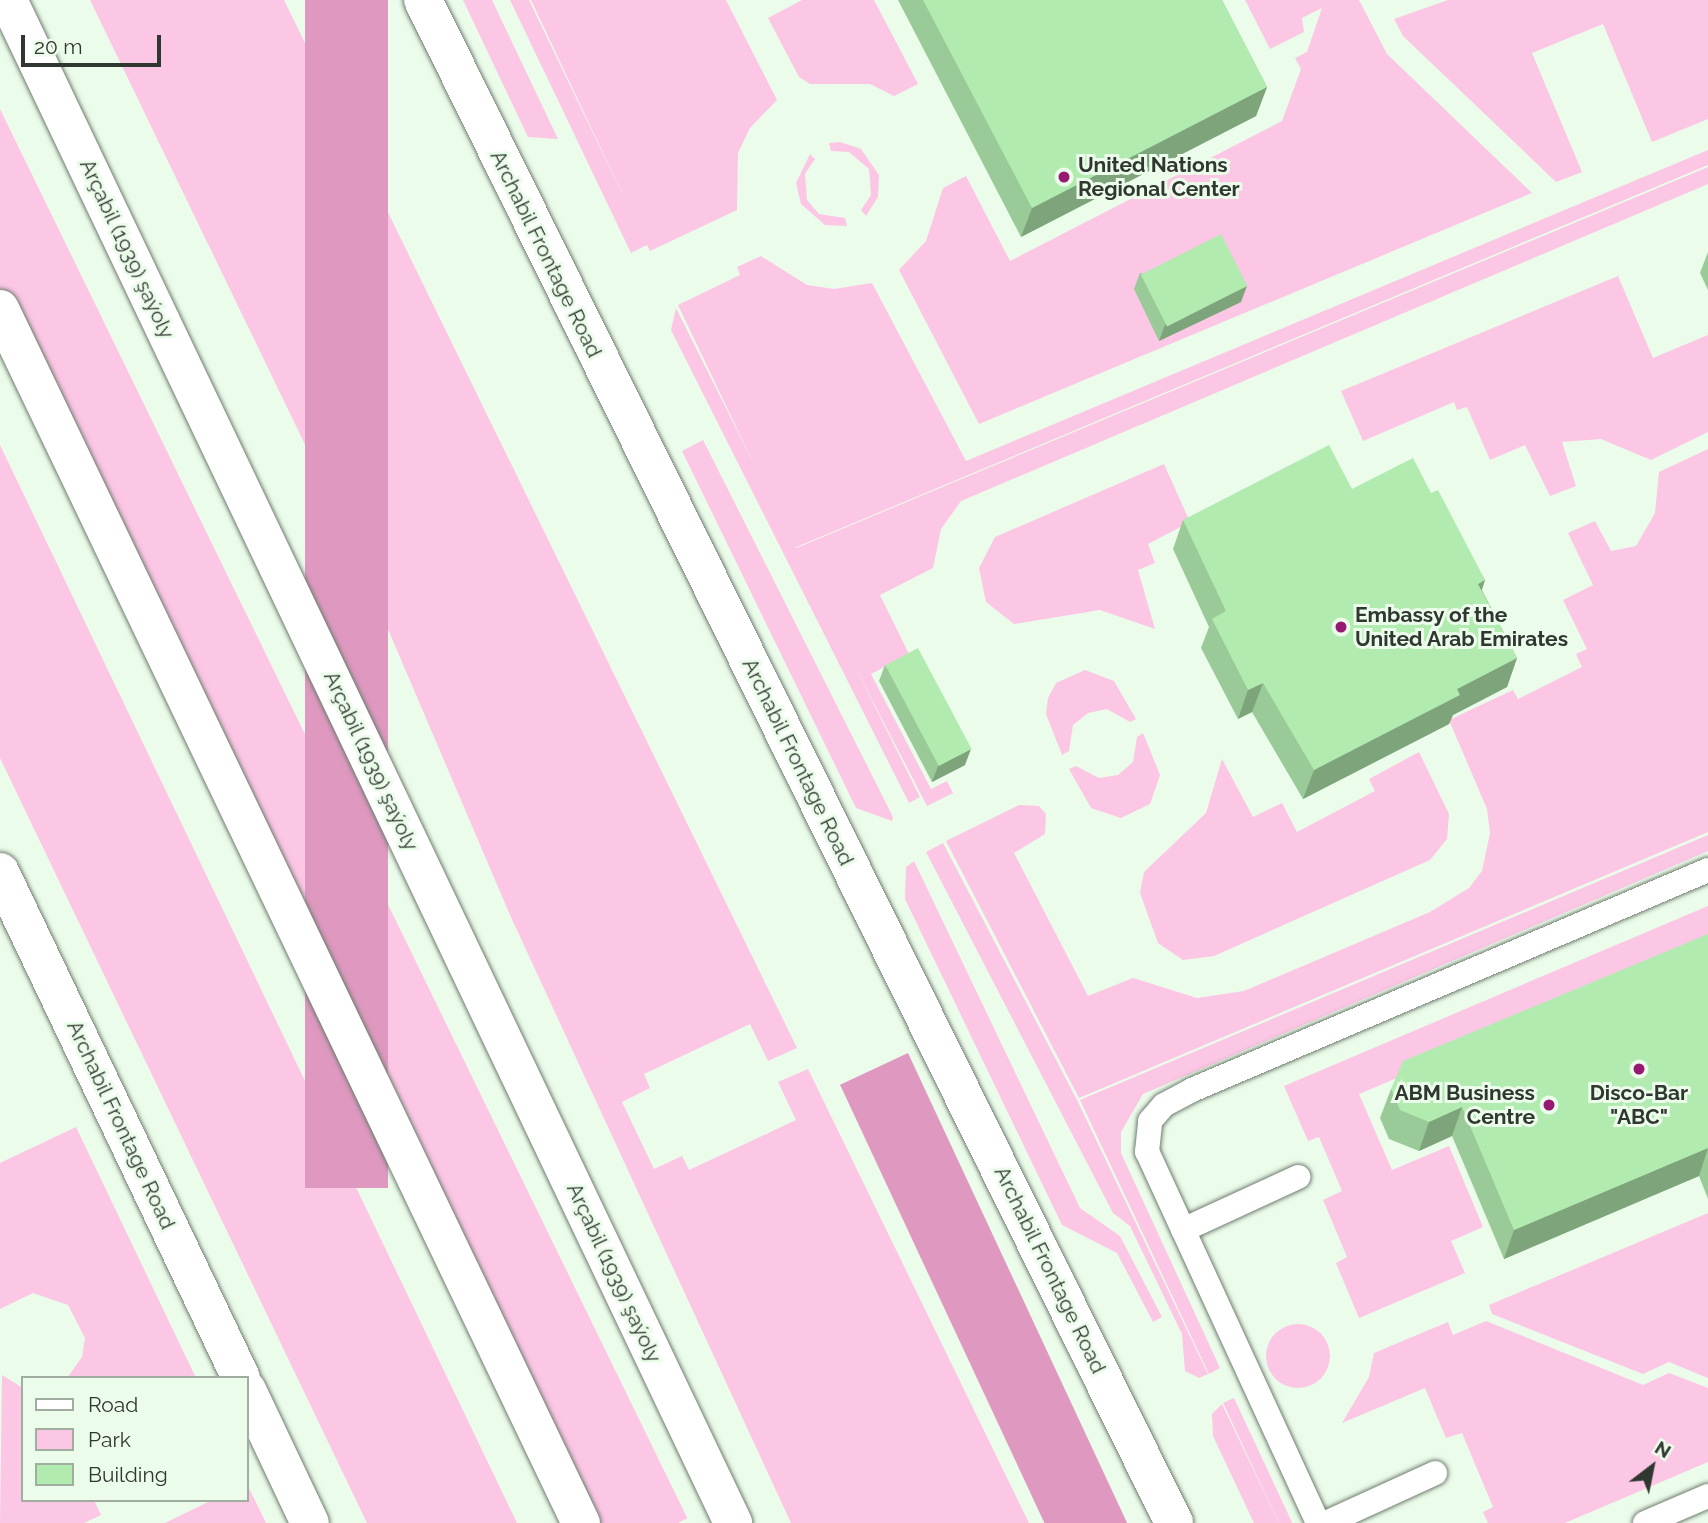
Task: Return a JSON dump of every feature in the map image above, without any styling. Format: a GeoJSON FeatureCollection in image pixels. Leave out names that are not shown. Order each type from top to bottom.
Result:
{"type":"FeatureCollection","features":[{"type":"Feature","properties":{"kind":"main road","name":"Arçabil (1939) şaýoly"},"geometry":{"type":"LineString","coordinates":[[8,0],[733,1523]]}},
{"type":"Feature","properties":{"kind":"main road"},"geometry":{"type":"LineString","coordinates":[[26,0],[33,51]]}},
{"type":"Feature","properties":{"kind":"main road","name":"Archabil Frontage Road"},"geometry":{"type":"LineString","coordinates":[[423,0],[1174,1523]]}},
{"type":"Feature","properties":{"kind":"main road"},"geometry":{"type":"LineString","coordinates":[[0,309],[581,1523]]}},
{"type":"Feature","properties":{"kind":"main road","name":"Archabil Frontage Road"},"geometry":{"type":"LineString","coordinates":[[0,872],[240,1376]]}},
{"type":"Feature","properties":{"kind":"main road"},"geometry":{"type":"LineString","coordinates":[[248,1392],[310,1523]]}},
{"type":"Feature","properties":{"kind":"lane"},"geometry":{"type":"LineString","coordinates":[[1318,1523],[1147,1152],[1150,1121],[1164,1105],[1708,870]]}},
{"type":"Feature","properties":{"kind":"lane"},"geometry":{"type":"LineString","coordinates":[[1183,1230],[1298,1177]]}},
{"type":"Feature","properties":{"kind":"lane"},"geometry":{"type":"LineString","coordinates":[[1326,1523],[1435,1473]]}},
{"type":"Feature","properties":{"kind":"lane"},"geometry":{"type":"LineString","coordinates":[[1645,1523],[1708,1496]]}},
{"type":"Feature","properties":{"kind":"green space"},"geometry":{"type":"Polygon","coordinates":[[[90,0],[284,0],[797,1048],[768,1061],[750,1024],[644,1074],[650,1088],[622,1102],[654,1169],[682,1156],[689,1170],[796,1120],[778,1082],[808,1069],[1029,1523],[791,1523],[510,915],[341,519],[90,0]]]}},
{"type":"Feature","properties":{"kind":"green space"},"geometry":{"type":"Polygon","coordinates":[[[463,0],[492,0],[558,139],[528,137],[463,0]]]}},
{"type":"Feature","properties":{"kind":"green space"},"geometry":{"type":"Polygon","coordinates":[[[510,0],[529,0],[630,210],[531,0],[726,0],[777,100],[750,128],[738,153],[737,210],[650,251],[647,245],[631,253],[510,0]]]}},
{"type":"Feature","properties":{"kind":"green space"},"geometry":{"type":"Polygon","coordinates":[[[802,0],[874,0],[918,84],[894,96],[870,84],[810,84],[799,77],[768,18],[802,0]]]}},
{"type":"Feature","properties":{"kind":"green space"},"geometry":{"type":"Polygon","coordinates":[[[1245,0],[1359,0],[1387,54],[1532,193],[979,424],[899,270],[926,241],[943,188],[966,176],[1010,261],[1282,121],[1301,69],[1295,58],[1307,52],[1322,8],[1302,18],[1304,32],[1270,49],[1245,0]]]}},
{"type":"Feature","properties":{"kind":"green space"},"geometry":{"type":"Polygon","coordinates":[[[1448,0],[1708,0],[1708,119],[1652,142],[1603,24],[1532,53],[1582,172],[1556,182],[1403,36],[1394,19],[1448,0]]]}},
{"type":"Feature","properties":{"kind":"green space"},"geometry":{"type":"Polygon","coordinates":[[[0,109],[687,1518],[678,1523],[586,1523],[0,321],[0,109]]]}},
{"type":"Feature","properties":{"kind":"green space"},"geometry":{"type":"Polygon","coordinates":[[[840,142],[861,149],[879,175],[878,197],[866,216],[861,210],[871,195],[869,169],[849,152],[831,151],[829,143],[840,142]]]}},
{"type":"Feature","properties":{"kind":"green space"},"geometry":{"type":"Polygon","coordinates":[[[1708,150],[1708,165],[794,548],[678,305],[740,275],[737,267],[761,256],[807,285],[834,289],[872,283],[966,461],[1708,150]]]}},
{"type":"Feature","properties":{"kind":"green space"},"geometry":{"type":"Polygon","coordinates":[[[810,154],[815,159],[805,174],[807,200],[819,214],[845,218],[847,226],[825,225],[801,204],[796,183],[810,154]]]}},
{"type":"Feature","properties":{"kind":"green space"},"geometry":{"type":"Polygon","coordinates":[[[1708,167],[1708,184],[961,501],[941,529],[933,568],[880,595],[909,654],[871,674],[931,789],[947,781],[953,793],[927,806],[794,549],[1708,167]]]}},
{"type":"Feature","properties":{"kind":"green space"},"geometry":{"type":"Polygon","coordinates":[[[1618,276],[1653,358],[1708,335],[1708,432],[1651,460],[1601,439],[1562,442],[1576,486],[1550,496],[1525,445],[1490,460],[1467,407],[1457,410],[1454,402],[1363,441],[1341,391],[1618,276]]]}},
{"type":"Feature","properties":{"kind":"green space"},"geometry":{"type":"Polygon","coordinates":[[[676,308],[920,797],[909,803],[671,330],[676,308]]]}},
{"type":"Feature","properties":{"kind":"green space"},"geometry":{"type":"Polygon","coordinates":[[[703,440],[893,817],[892,821],[856,808],[682,451],[703,440]]]}},
{"type":"Feature","properties":{"kind":"green space"},"geometry":{"type":"Polygon","coordinates":[[[0,445],[517,1523],[367,1523],[0,758],[0,445]]]}},
{"type":"Feature","properties":{"kind":"green space"},"geometry":{"type":"Polygon","coordinates":[[[1708,449],[1708,832],[1079,1098],[946,841],[1019,805],[1039,806],[1046,814],[1045,834],[1014,853],[1088,996],[1133,978],[1197,998],[1244,991],[1430,912],[1469,888],[1482,871],[1490,833],[1487,809],[1449,720],[1513,690],[1518,699],[1582,667],[1576,654],[1587,649],[1563,600],[1593,585],[1568,533],[1595,521],[1611,551],[1636,546],[1655,513],[1659,472],[1708,449]]]}},
{"type":"Feature","properties":{"kind":"green space"},"geometry":{"type":"Polygon","coordinates":[[[1164,464],[1190,522],[1148,544],[1155,563],[1138,570],[1155,629],[1100,610],[1014,624],[986,602],[979,568],[995,537],[1164,464]]]}},
{"type":"Feature","properties":{"kind":"green space"},"geometry":{"type":"Polygon","coordinates":[[[1085,670],[1114,681],[1136,719],[1130,722],[1107,709],[1088,713],[1073,725],[1069,751],[1062,755],[1046,714],[1048,698],[1056,683],[1085,670]]]}},
{"type":"Feature","properties":{"kind":"green space"},"geometry":{"type":"Polygon","coordinates":[[[1143,733],[1160,775],[1150,804],[1121,818],[1091,808],[1069,769],[1076,766],[1099,778],[1118,775],[1133,762],[1137,737],[1143,733]]]}},
{"type":"Feature","properties":{"kind":"green space"},"geometry":{"type":"Polygon","coordinates":[[[1419,752],[1449,814],[1447,839],[1430,860],[1214,956],[1183,960],[1158,943],[1140,893],[1144,872],[1206,813],[1222,759],[1253,817],[1282,803],[1297,832],[1375,791],[1369,779],[1419,752]]]}},
{"type":"Feature","properties":{"kind":"green space"},"geometry":{"type":"Polygon","coordinates":[[[1708,835],[1708,851],[1143,1094],[1121,1132],[1121,1153],[1220,1368],[1209,1374],[1080,1100],[1708,835]]]}},
{"type":"Feature","properties":{"kind":"green space"},"geometry":{"type":"Polygon","coordinates":[[[943,843],[1077,1100],[1208,1374],[1199,1378],[1185,1371],[1182,1334],[1130,1226],[1113,1213],[926,852],[943,843]]]}},
{"type":"Feature","properties":{"kind":"green space"},"geometry":{"type":"Polygon","coordinates":[[[914,861],[1080,1208],[1120,1236],[1162,1317],[1153,1322],[1117,1253],[1062,1225],[905,899],[906,867],[914,861]]]}},
{"type":"Feature","properties":{"kind":"green space"},"geometry":{"type":"Polygon","coordinates":[[[1708,906],[1708,947],[1359,1094],[1392,1170],[1449,1146],[1483,1227],[1451,1241],[1465,1273],[1359,1318],[1336,1263],[1347,1257],[1323,1200],[1342,1191],[1319,1137],[1308,1141],[1284,1086],[1708,906]]]}},
{"type":"Feature","properties":{"kind":"green space"},"geometry":{"type":"Polygon","coordinates":[[[76,1127],[195,1376],[68,1376],[82,1357],[85,1338],[68,1305],[33,1293],[0,1309],[0,1163],[76,1127]]]}},
{"type":"Feature","properties":{"kind":"green space"},"geometry":{"type":"Polygon","coordinates":[[[1708,1213],[1708,1378],[1669,1362],[1643,1374],[1492,1314],[1489,1305],[1708,1213]]]}},
{"type":"Feature","properties":{"kind":"green space"},"geometry":{"type":"Polygon","coordinates":[[[1486,1321],[1643,1385],[1669,1373],[1708,1388],[1708,1462],[1565,1523],[1488,1523],[1483,1512],[1493,1507],[1462,1433],[1446,1438],[1425,1388],[1342,1423],[1369,1377],[1374,1353],[1448,1322],[1453,1335],[1486,1321]]]}},
{"type":"Feature","properties":{"kind":"green space"},"geometry":{"type":"Polygon","coordinates":[[[1298,1324],[1316,1330],[1324,1338],[1330,1356],[1324,1374],[1316,1382],[1298,1388],[1280,1382],[1272,1374],[1266,1356],[1272,1338],[1280,1330],[1298,1324]]]}},
{"type":"Feature","properties":{"kind":"green space"},"geometry":{"type":"Polygon","coordinates":[[[2,1375],[21,1387],[21,1502],[95,1502],[101,1515],[84,1523],[0,1523],[2,1375]]]}},
{"type":"Feature","properties":{"kind":"green space"},"geometry":{"type":"Polygon","coordinates":[[[1234,1398],[1292,1523],[1279,1523],[1223,1403],[1234,1398]]]}},
{"type":"Feature","properties":{"kind":"green space"},"geometry":{"type":"Polygon","coordinates":[[[1222,1404],[1279,1523],[1254,1523],[1213,1436],[1212,1414],[1222,1404]]]}},
{"type":"Feature","properties":{"kind":"green space"},"geometry":{"type":"Polygon","coordinates":[[[248,1486],[266,1523],[165,1523],[208,1502],[248,1502],[248,1486]]]}},
{"type":"Feature","properties":{"kind":"shaded area"},"geometry":{"type":"Polygon","coordinates":[[[305,0],[388,0],[388,1188],[305,1188],[305,0]]]}},
{"type":"Feature","properties":{"kind":"shaded area"},"geometry":{"type":"Polygon","coordinates":[[[908,1053],[1127,1523],[1044,1523],[840,1085],[908,1053]]]}},
{"type":"Feature","properties":{"kind":"building","name":"United Nations Regional Center"},"geometry":{"type":"Polygon","coordinates":[[[923,0],[1222,0],[1267,87],[1032,208],[923,0]]]}},
{"type":"Feature","properties":{"kind":"building"},"geometry":{"type":"Polygon","coordinates":[[[1221,234],[1247,286],[1167,327],[1141,275],[1221,234]]]}},
{"type":"Feature","properties":{"kind":"building","name":"Embassy of the United Arab Emirates"},"geometry":{"type":"Polygon","coordinates":[[[1329,445],[1352,489],[1413,458],[1431,493],[1438,490],[1485,580],[1478,584],[1517,658],[1457,689],[1460,695],[1314,770],[1263,683],[1248,690],[1212,619],[1226,611],[1183,520],[1329,445]]]}},
{"type":"Feature","properties":{"kind":"building"},"geometry":{"type":"Polygon","coordinates":[[[918,648],[972,749],[939,766],[885,665],[918,648]]]}},
{"type":"Feature","properties":{"kind":"building","name":"ABM Business Centre"},"geometry":{"type":"Polygon","coordinates":[[[1708,934],[1708,1148],[1514,1230],[1462,1107],[1429,1122],[1400,1110],[1391,1089],[1403,1061],[1708,934]]]}},
{"type":"Feature","properties":{"kind":"place","name":"United Nations Regional Center"},"geometry":{"type":"Point","coordinates":[1064,177]}},
{"type":"Feature","properties":{"kind":"place","name":"Embassy of the United Arab Emirates"},"geometry":{"type":"Point","coordinates":[1341,627]}},
{"type":"Feature","properties":{"kind":"place","name":"Disco-Bar \"ABC\""},"geometry":{"type":"Point","coordinates":[1639,1069]}},
{"type":"Feature","properties":{"kind":"place","name":"ABM Business Centre"},"geometry":{"type":"Point","coordinates":[1549,1105]}}]}
